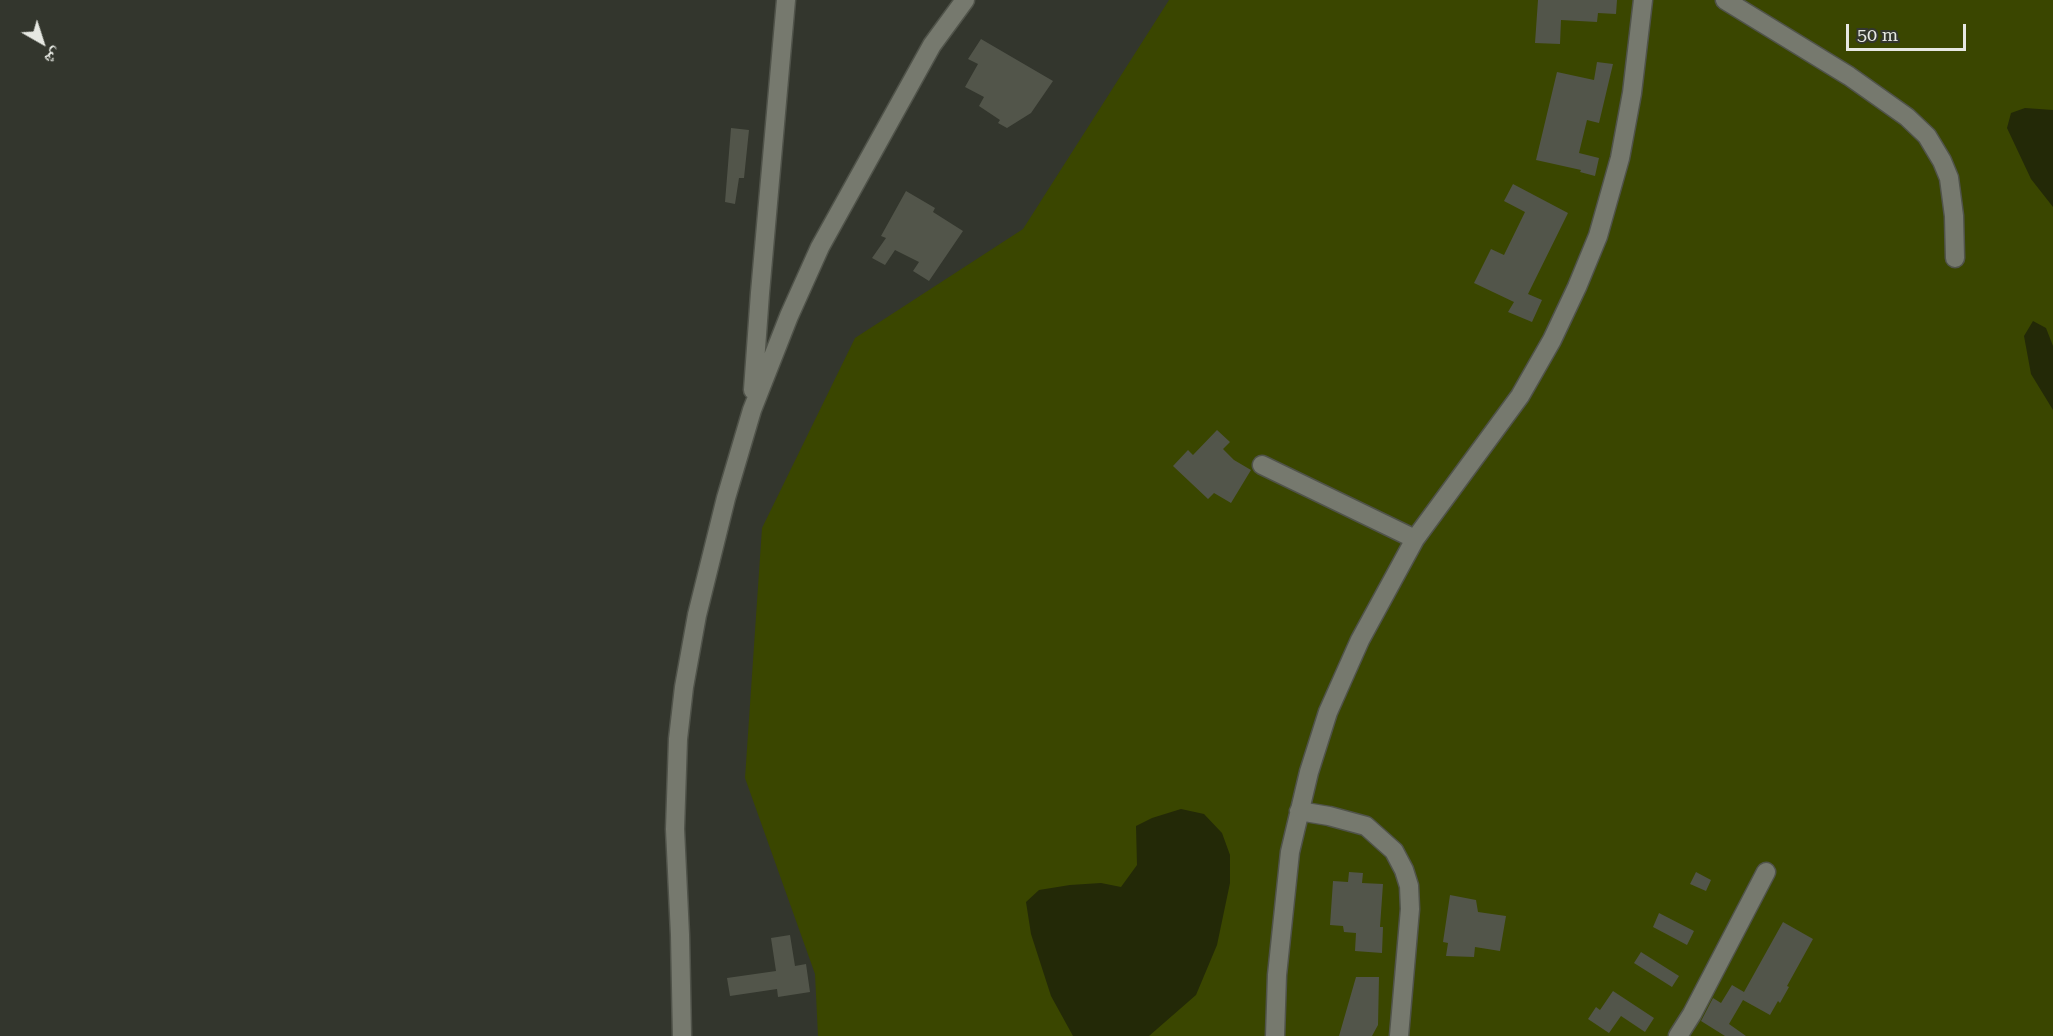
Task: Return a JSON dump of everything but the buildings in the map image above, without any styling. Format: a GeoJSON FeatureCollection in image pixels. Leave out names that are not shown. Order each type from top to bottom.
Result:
{"type":"FeatureCollection","features":[{"type":"Feature","properties":{"kind":"street"},"geometry":{"type":"LineString","coordinates":[[752,410],[786,0]]}},
{"type":"Feature","properties":{"kind":"street"},"geometry":{"type":"LineString","coordinates":[[682,1036],[675,829],[681,708],[699,605],[726,498],[752,410],[789,316],[820,247],[932,45],[965,0]]}},
{"type":"Feature","properties":{"kind":"street"},"geometry":{"type":"LineString","coordinates":[[1275,1036],[1277,975],[1290,852],[1318,744],[1342,677],[1415,539],[1520,396],[1552,340],[1587,265],[1609,198],[1625,135],[1637,58],[1642,0]]}},
{"type":"Feature","properties":{"kind":"street"},"geometry":{"type":"LineString","coordinates":[[1725,0],[1858,83],[1907,117],[1927,136],[1949,178],[1954,216],[1955,258]]}},
{"type":"Feature","properties":{"kind":"street"},"geometry":{"type":"LineString","coordinates":[[1262,465],[1415,539]]}},
{"type":"Feature","properties":{"kind":"street"},"geometry":{"type":"LineString","coordinates":[[1299,811],[1366,826],[1394,851],[1404,870],[1409,886],[1410,909],[1399,1036]]}},
{"type":"Feature","properties":{"kind":"street"},"geometry":{"type":"LineString","coordinates":[[1678,1036],[1692,1014],[1766,872]]}},
{"type":"Feature","properties":{"kind":"green space"},"geometry":{"type":"Polygon","coordinates":[[[1169,0],[2053,0],[2053,1036],[818,1036],[815,974],[745,778],[762,528],[855,338],[1023,229],[1169,0]]]}},
{"type":"Feature","properties":{"kind":"shaded area"},"geometry":{"type":"Polygon","coordinates":[[[2025,108],[2053,110],[2053,207],[2031,179],[2007,128],[2011,113],[2025,108]]]}},
{"type":"Feature","properties":{"kind":"shaded area"},"geometry":{"type":"Polygon","coordinates":[[[2033,321],[2046,328],[2053,346],[2053,410],[2031,374],[2024,336],[2033,321]]]}},
{"type":"Feature","properties":{"kind":"shaded area"},"geometry":{"type":"Polygon","coordinates":[[[1181,809],[1204,814],[1222,833],[1230,855],[1230,883],[1217,945],[1196,995],[1149,1036],[1073,1036],[1051,996],[1031,934],[1026,902],[1039,890],[1070,885],[1101,883],[1121,887],[1137,865],[1136,826],[1152,818],[1181,809]]]}}]}
